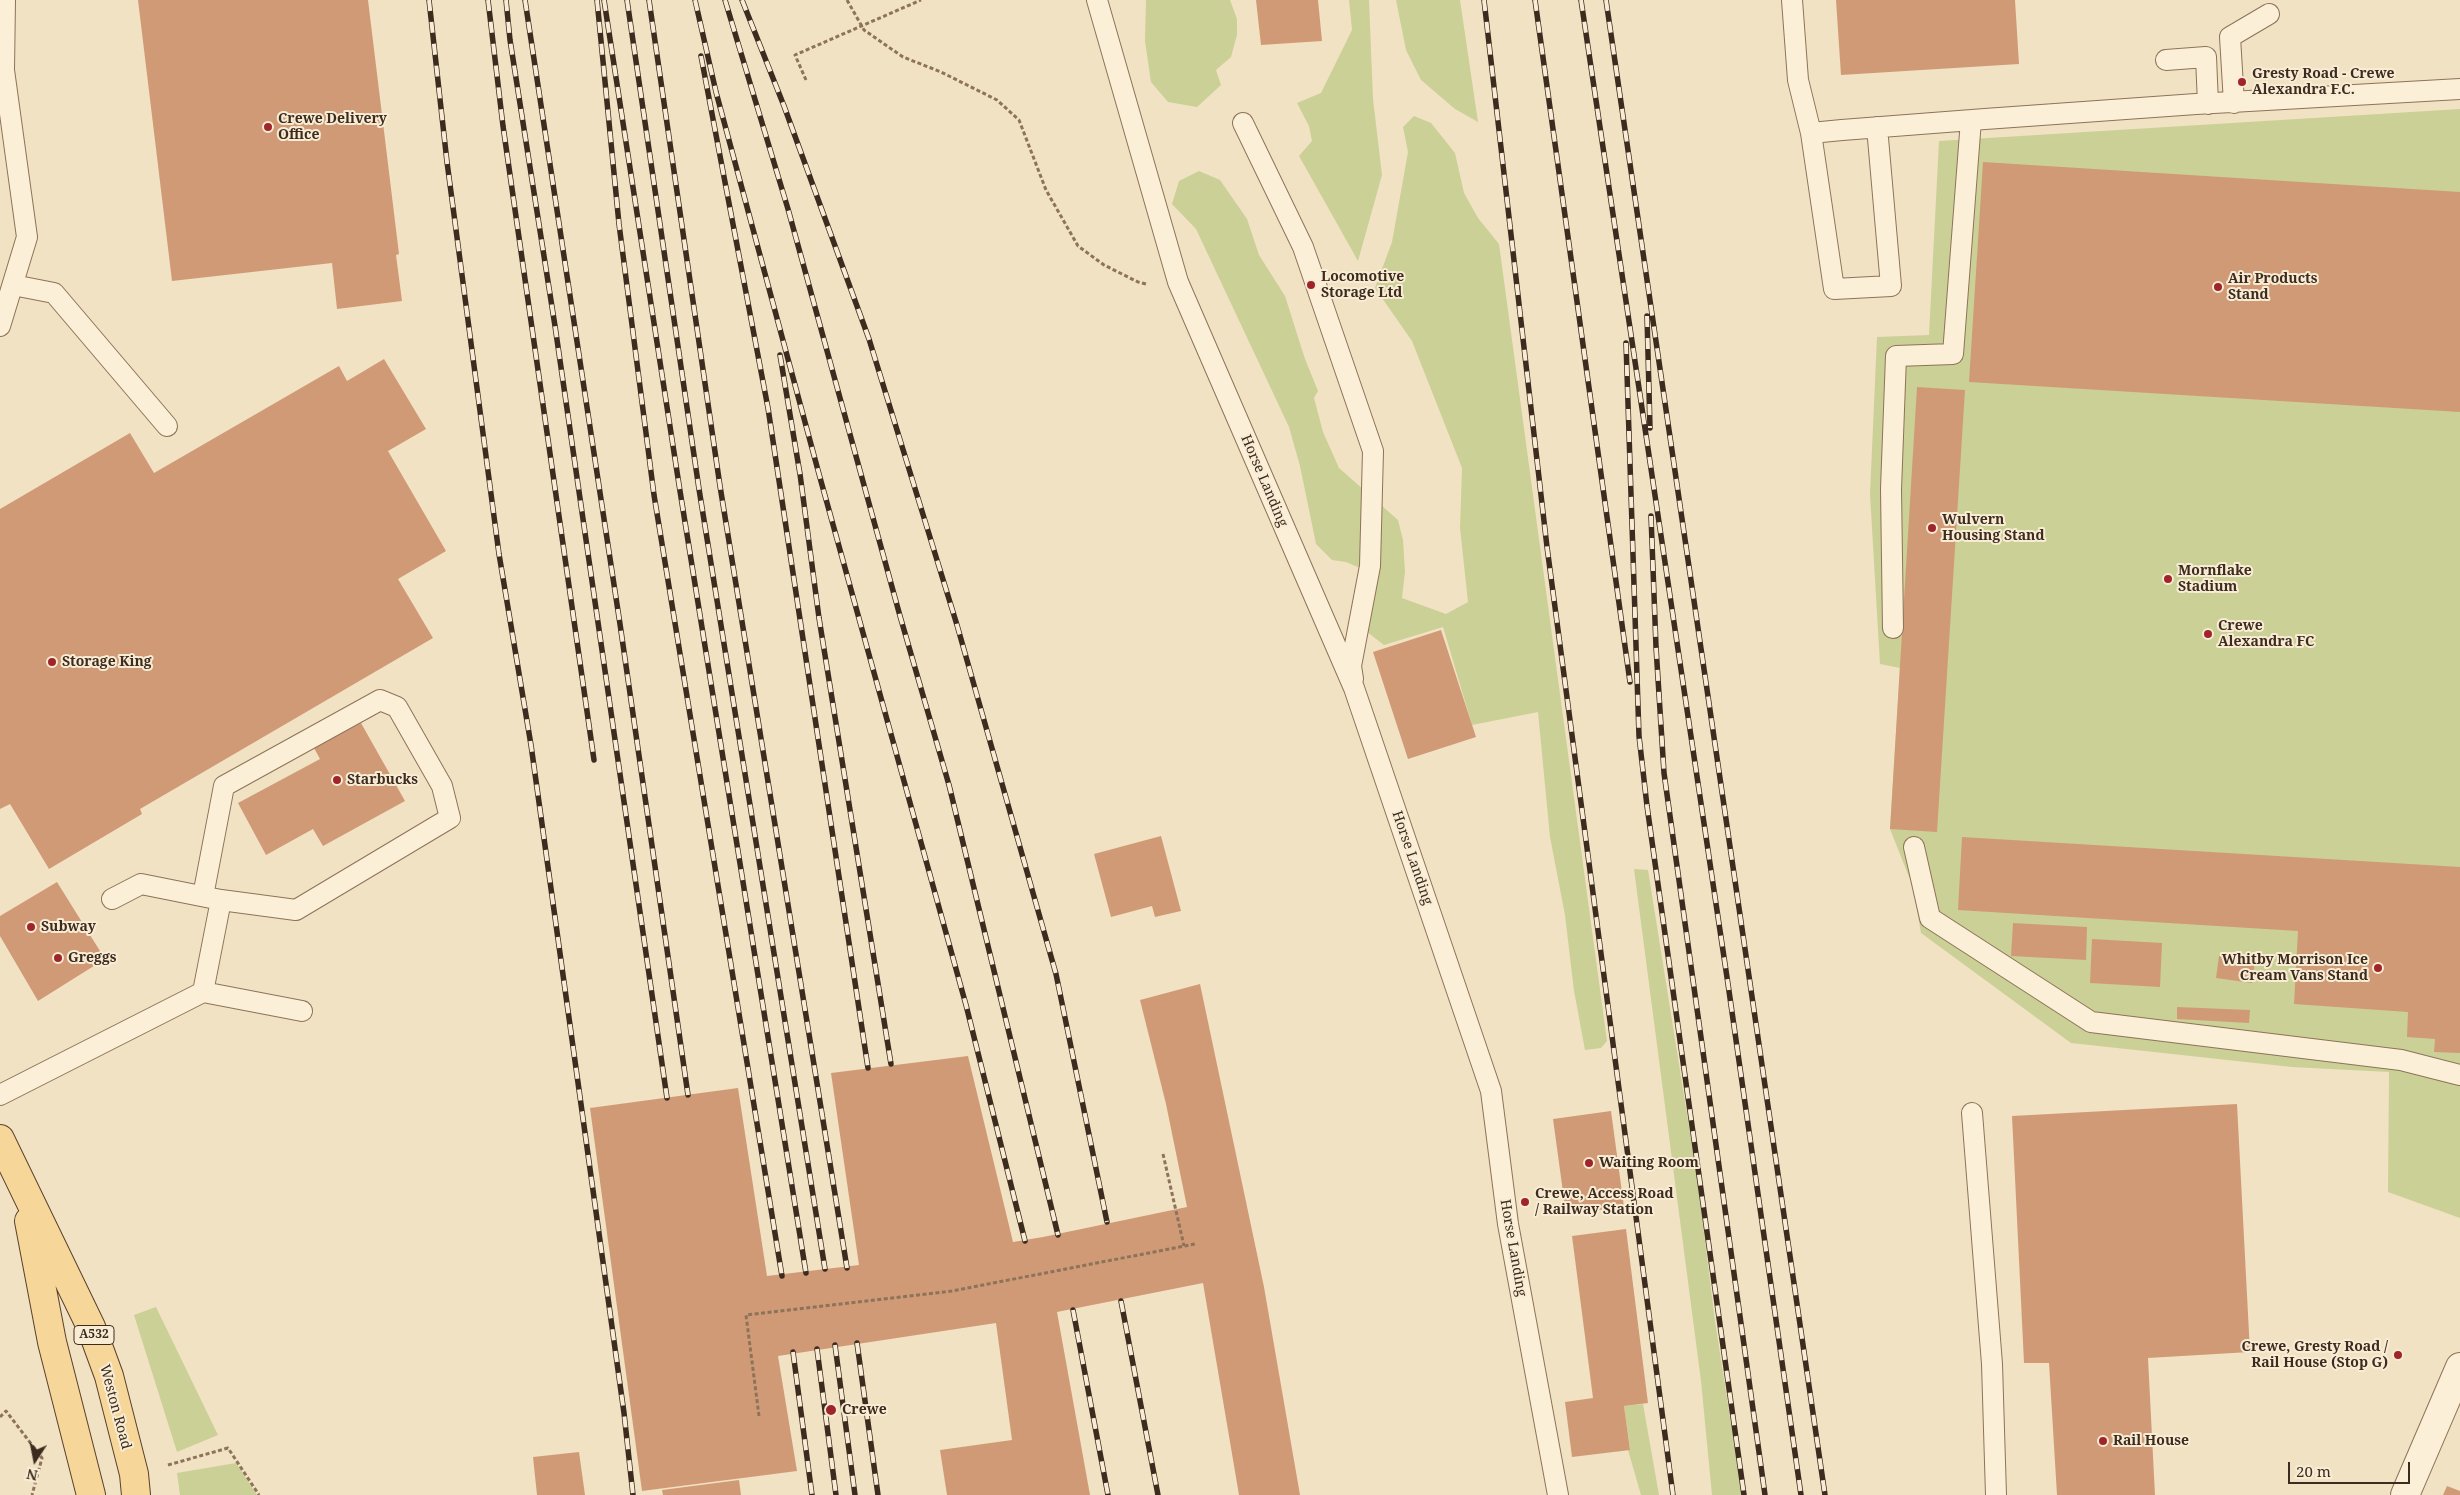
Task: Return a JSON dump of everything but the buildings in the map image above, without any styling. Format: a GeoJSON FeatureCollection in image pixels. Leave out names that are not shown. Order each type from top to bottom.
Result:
{"type":"FeatureCollection","features":[{"type":"Feature","properties":{"kind":"main road","name":"Weston Road"},"geometry":{"type":"LineString","coordinates":[[0,1139],[91,1327],[109,1376],[134,1474],[136,1495]]}},
{"type":"Feature","properties":{"kind":"main road","name":"Weston Road"},"geometry":{"type":"LineString","coordinates":[[22,1185],[52,1342],[90,1495]]}},
{"type":"Feature","properties":{"kind":"street"},"geometry":{"type":"LineString","coordinates":[[2405,1495],[2460,1367]]}},
{"type":"Feature","properties":{"kind":"lane"},"geometry":{"type":"LineString","coordinates":[[0,326],[27,237],[2,70],[5,0]]}},
{"type":"Feature","properties":{"kind":"lane","name":"Horse Landing"},"geometry":{"type":"LineString","coordinates":[[1097,0],[1178,282],[1354,688],[1491,1091],[1508,1224],[1558,1495]]}},
{"type":"Feature","properties":{"kind":"lane"},"geometry":{"type":"LineString","coordinates":[[1792,0],[1798,80],[1811,133],[1834,289],[1891,286],[1877,128]]}},
{"type":"Feature","properties":{"kind":"lane"},"geometry":{"type":"LineString","coordinates":[[2234,102],[2230,37],[2269,14]]}},
{"type":"Feature","properties":{"kind":"lane"},"geometry":{"type":"LineString","coordinates":[[2166,60],[2206,57],[2208,104]]}},
{"type":"Feature","properties":{"kind":"lane"},"geometry":{"type":"LineString","coordinates":[[1811,133],[2234,102],[2460,89]]}},
{"type":"Feature","properties":{"kind":"lane"},"geometry":{"type":"LineString","coordinates":[[1893,628],[1891,489],[1896,356],[1953,354],[1971,120]]}},
{"type":"Feature","properties":{"kind":"lane"},"geometry":{"type":"LineString","coordinates":[[1242,122],[1303,247],[1373,451],[1370,566],[1351,666],[1354,688]]}},
{"type":"Feature","properties":{"kind":"lane"},"geometry":{"type":"LineString","coordinates":[[13,284],[54,293],[167,426]]}},
{"type":"Feature","properties":{"kind":"lane"},"geometry":{"type":"LineString","coordinates":[[112,899],[141,884],[212,898],[296,910],[450,818],[442,786],[397,707],[380,700],[224,786],[212,898],[203,992]]}},
{"type":"Feature","properties":{"kind":"lane"},"geometry":{"type":"LineString","coordinates":[[1914,847],[1930,918],[2091,1022],[2400,1060],[2460,1075]]}},
{"type":"Feature","properties":{"kind":"lane"},"geometry":{"type":"LineString","coordinates":[[0,1095],[203,992],[302,1010]]}},
{"type":"Feature","properties":{"kind":"lane"},"geometry":{"type":"LineString","coordinates":[[1972,1113],[1992,1364],[1996,1495]]}},
{"type":"Feature","properties":{"kind":"path"},"geometry":{"type":"LineString","coordinates":[[847,0],[862,26],[903,56],[941,72],[997,100],[1019,120],[1046,190],[1078,246],[1104,265],[1138,282],[1160,286],[1178,282]]}},
{"type":"Feature","properties":{"kind":"path"},"geometry":{"type":"LineString","coordinates":[[806,80],[795,55],[922,0]]}},
{"type":"Feature","properties":{"kind":"path"},"geometry":{"type":"LineString","coordinates":[[1163,1154],[1184,1246]]}},
{"type":"Feature","properties":{"kind":"path"},"geometry":{"type":"LineString","coordinates":[[759,1416],[746,1315],[952,1292],[1195,1244]]}},
{"type":"Feature","properties":{"kind":"path"},"geometry":{"type":"LineString","coordinates":[[0,1417],[6,1411],[42,1458],[32,1495]]}},
{"type":"Feature","properties":{"kind":"green space"},"geometry":{"type":"Polygon","coordinates":[[[1146,0],[1230,0],[1237,19],[1237,35],[1231,57],[1216,70],[1221,85],[1197,107],[1168,102],[1151,82],[1145,41],[1146,0]]]}},
{"type":"Feature","properties":{"kind":"green space"},"geometry":{"type":"Polygon","coordinates":[[[1349,0],[1369,0],[1373,99],[1382,175],[1358,261],[1299,156],[1312,141],[1309,126],[1297,103],[1321,93],[1352,30],[1349,0]]]}},
{"type":"Feature","properties":{"kind":"green space"},"geometry":{"type":"Polygon","coordinates":[[[1396,0],[1460,0],[1478,122],[1455,109],[1421,80],[1406,50],[1396,0]]]}},
{"type":"Feature","properties":{"kind":"green space","name":"Mornflake Stadium"},"geometry":{"type":"Polygon","coordinates":[[[2460,109],[2460,1218],[2388,1192],[2389,1072],[2292,1067],[2071,1043],[1921,933],[1913,887],[1890,829],[1900,668],[1880,664],[1870,494],[1877,337],[1929,335],[1939,141],[2460,109]]]}},
{"type":"Feature","properties":{"kind":"green space"},"geometry":{"type":"Polygon","coordinates":[[[1414,116],[1431,123],[1455,153],[1464,193],[1478,218],[1499,244],[1607,1041],[1601,1048],[1585,1050],[1574,991],[1565,915],[1550,837],[1538,712],[1472,725],[1443,627],[1384,645],[1362,628],[1367,571],[1346,562],[1332,560],[1316,544],[1300,466],[1289,427],[1196,229],[1172,204],[1179,181],[1199,171],[1220,180],[1247,219],[1259,255],[1285,296],[1305,359],[1318,391],[1314,398],[1323,432],[1339,468],[1398,520],[1403,540],[1405,572],[1402,598],[1446,614],[1468,602],[1460,528],[1462,468],[1412,341],[1375,288],[1392,242],[1408,152],[1403,127],[1414,116]]]}},
{"type":"Feature","properties":{"kind":"green space"},"geometry":{"type":"Polygon","coordinates":[[[1634,869],[1648,870],[1697,1177],[1715,1321],[1742,1495],[1712,1495],[1701,1381],[1634,869]]]}},
{"type":"Feature","properties":{"kind":"green space"},"geometry":{"type":"Polygon","coordinates":[[[156,1307],[218,1435],[177,1452],[134,1315],[156,1307]]]}},
{"type":"Feature","properties":{"kind":"green space"},"geometry":{"type":"Polygon","coordinates":[[[1643,1404],[1659,1495],[1641,1495],[1628,1450],[1630,1449],[1624,1406],[1643,1404]]]}},
{"type":"Feature","properties":{"kind":"green space"},"geometry":{"type":"Polygon","coordinates":[[[236,1463],[257,1495],[180,1495],[177,1473],[236,1463]]]}},
{"type":"Feature","properties":{"kind":"railway"},"geometry":{"type":"LineString","coordinates":[[429,0],[447,162],[499,554],[531,745],[624,1413],[633,1495]]}},
{"type":"Feature","properties":{"kind":"railway"},"geometry":{"type":"LineString","coordinates":[[488,0],[503,126],[594,760]]}},
{"type":"Feature","properties":{"kind":"railway"},"geometry":{"type":"LineString","coordinates":[[506,0],[510,40],[555,326],[667,1098]]}},
{"type":"Feature","properties":{"kind":"railway"},"geometry":{"type":"LineString","coordinates":[[525,0],[620,624],[688,1095]]}},
{"type":"Feature","properties":{"kind":"railway"},"geometry":{"type":"LineString","coordinates":[[597,0],[619,224],[654,495],[782,1276]]}},
{"type":"Feature","properties":{"kind":"railway"},"geometry":{"type":"LineString","coordinates":[[604,0],[680,491],[806,1273]]}},
{"type":"Feature","properties":{"kind":"railway"},"geometry":{"type":"LineString","coordinates":[[627,0],[699,489],[825,1269]]}},
{"type":"Feature","properties":{"kind":"railway"},"geometry":{"type":"LineString","coordinates":[[649,0],[720,486],[847,1268]]}},
{"type":"Feature","properties":{"kind":"railway"},"geometry":{"type":"LineString","coordinates":[[695,0],[716,92],[819,474],[966,1005],[1025,1241]]}},
{"type":"Feature","properties":{"kind":"railway"},"geometry":{"type":"LineString","coordinates":[[725,0],[788,209],[900,616],[949,785],[1058,1235]]}},
{"type":"Feature","properties":{"kind":"railway"},"geometry":{"type":"LineString","coordinates":[[742,0],[784,106],[869,339],[957,625],[1056,974],[1107,1222]]}},
{"type":"Feature","properties":{"kind":"railway"},"geometry":{"type":"LineString","coordinates":[[1484,0],[1547,547],[1673,1495]]}},
{"type":"Feature","properties":{"kind":"railway"},"geometry":{"type":"LineString","coordinates":[[1535,0],[1630,682]]}},
{"type":"Feature","properties":{"kind":"railway"},"geometry":{"type":"LineString","coordinates":[[1581,0],[1728,984],[1801,1495]]}},
{"type":"Feature","properties":{"kind":"railway"},"geometry":{"type":"LineString","coordinates":[[1606,0],[1825,1495]]}},
{"type":"Feature","properties":{"kind":"railway"},"geometry":{"type":"LineString","coordinates":[[701,56],[768,408],[868,1068]]}},
{"type":"Feature","properties":{"kind":"railway"},"geometry":{"type":"LineString","coordinates":[[1647,316],[1650,428]]}},
{"type":"Feature","properties":{"kind":"railway"},"geometry":{"type":"LineString","coordinates":[[1626,343],[1639,736],[1647,806],[1744,1495]]}},
{"type":"Feature","properties":{"kind":"railway"},"geometry":{"type":"LineString","coordinates":[[780,355],[800,474],[819,618],[891,1064]]}},
{"type":"Feature","properties":{"kind":"railway"},"geometry":{"type":"LineString","coordinates":[[1651,516],[1656,647],[1664,773],[1765,1495]]}},
{"type":"Feature","properties":{"kind":"railway"},"geometry":{"type":"LineString","coordinates":[[1121,1301],[1158,1495]]}},
{"type":"Feature","properties":{"kind":"railway"},"geometry":{"type":"LineString","coordinates":[[1073,1310],[1108,1495]]}},
{"type":"Feature","properties":{"kind":"railway"},"geometry":{"type":"LineString","coordinates":[[857,1343],[878,1495]]}},
{"type":"Feature","properties":{"kind":"railway"},"geometry":{"type":"LineString","coordinates":[[835,1345],[855,1495]]}},
{"type":"Feature","properties":{"kind":"railway"},"geometry":{"type":"LineString","coordinates":[[817,1349],[836,1495]]}},
{"type":"Feature","properties":{"kind":"railway"},"geometry":{"type":"LineString","coordinates":[[793,1352],[812,1495]]}},
{"type":"Feature","properties":{"kind":"place","name":"Gresty Road - Crewe Alexandra F.C."},"geometry":{"type":"Point","coordinates":[2242,82]}},
{"type":"Feature","properties":{"kind":"place","name":"Crewe Delivery Office"},"geometry":{"type":"Point","coordinates":[268,127]}},
{"type":"Feature","properties":{"kind":"place","name":"Locomotive Storage Ltd"},"geometry":{"type":"Point","coordinates":[1311,285]}},
{"type":"Feature","properties":{"kind":"place","name":"Air Products Stand"},"geometry":{"type":"Point","coordinates":[2218,287]}},
{"type":"Feature","properties":{"kind":"place","name":"Wulvern Housing Stand"},"geometry":{"type":"Point","coordinates":[1932,528]}},
{"type":"Feature","properties":{"kind":"place","name":"Mornflake Stadium"},"geometry":{"type":"Point","coordinates":[2168,579]}},
{"type":"Feature","properties":{"kind":"place","name":"Crewe Alexandra FC"},"geometry":{"type":"Point","coordinates":[2208,634]}},
{"type":"Feature","properties":{"kind":"place","name":"Storage King"},"geometry":{"type":"Point","coordinates":[52,662]}},
{"type":"Feature","properties":{"kind":"place","name":"Starbucks"},"geometry":{"type":"Point","coordinates":[337,780]}},
{"type":"Feature","properties":{"kind":"place","name":"Subway"},"geometry":{"type":"Point","coordinates":[31,927]}},
{"type":"Feature","properties":{"kind":"place","name":"Greggs"},"geometry":{"type":"Point","coordinates":[58,958]}},
{"type":"Feature","properties":{"kind":"place","name":"Whitby Morrison Ice Cream Vans Stand"},"geometry":{"type":"Point","coordinates":[2378,968]}},
{"type":"Feature","properties":{"kind":"place","name":"Waiting Room"},"geometry":{"type":"Point","coordinates":[1589,1163]}},
{"type":"Feature","properties":{"kind":"place","name":"Crewe, Access Road / Railway Station"},"geometry":{"type":"Point","coordinates":[1525,1202]}},
{"type":"Feature","properties":{"kind":"place","name":"Crewe, Gresty Road / Rail House (Stop G)"},"geometry":{"type":"Point","coordinates":[2398,1355]}},
{"type":"Feature","properties":{"kind":"place","name":"Crewe"},"geometry":{"type":"Point","coordinates":[831,1410]}},
{"type":"Feature","properties":{"kind":"place","name":"Rail House"},"geometry":{"type":"Point","coordinates":[2103,1441]}}]}
